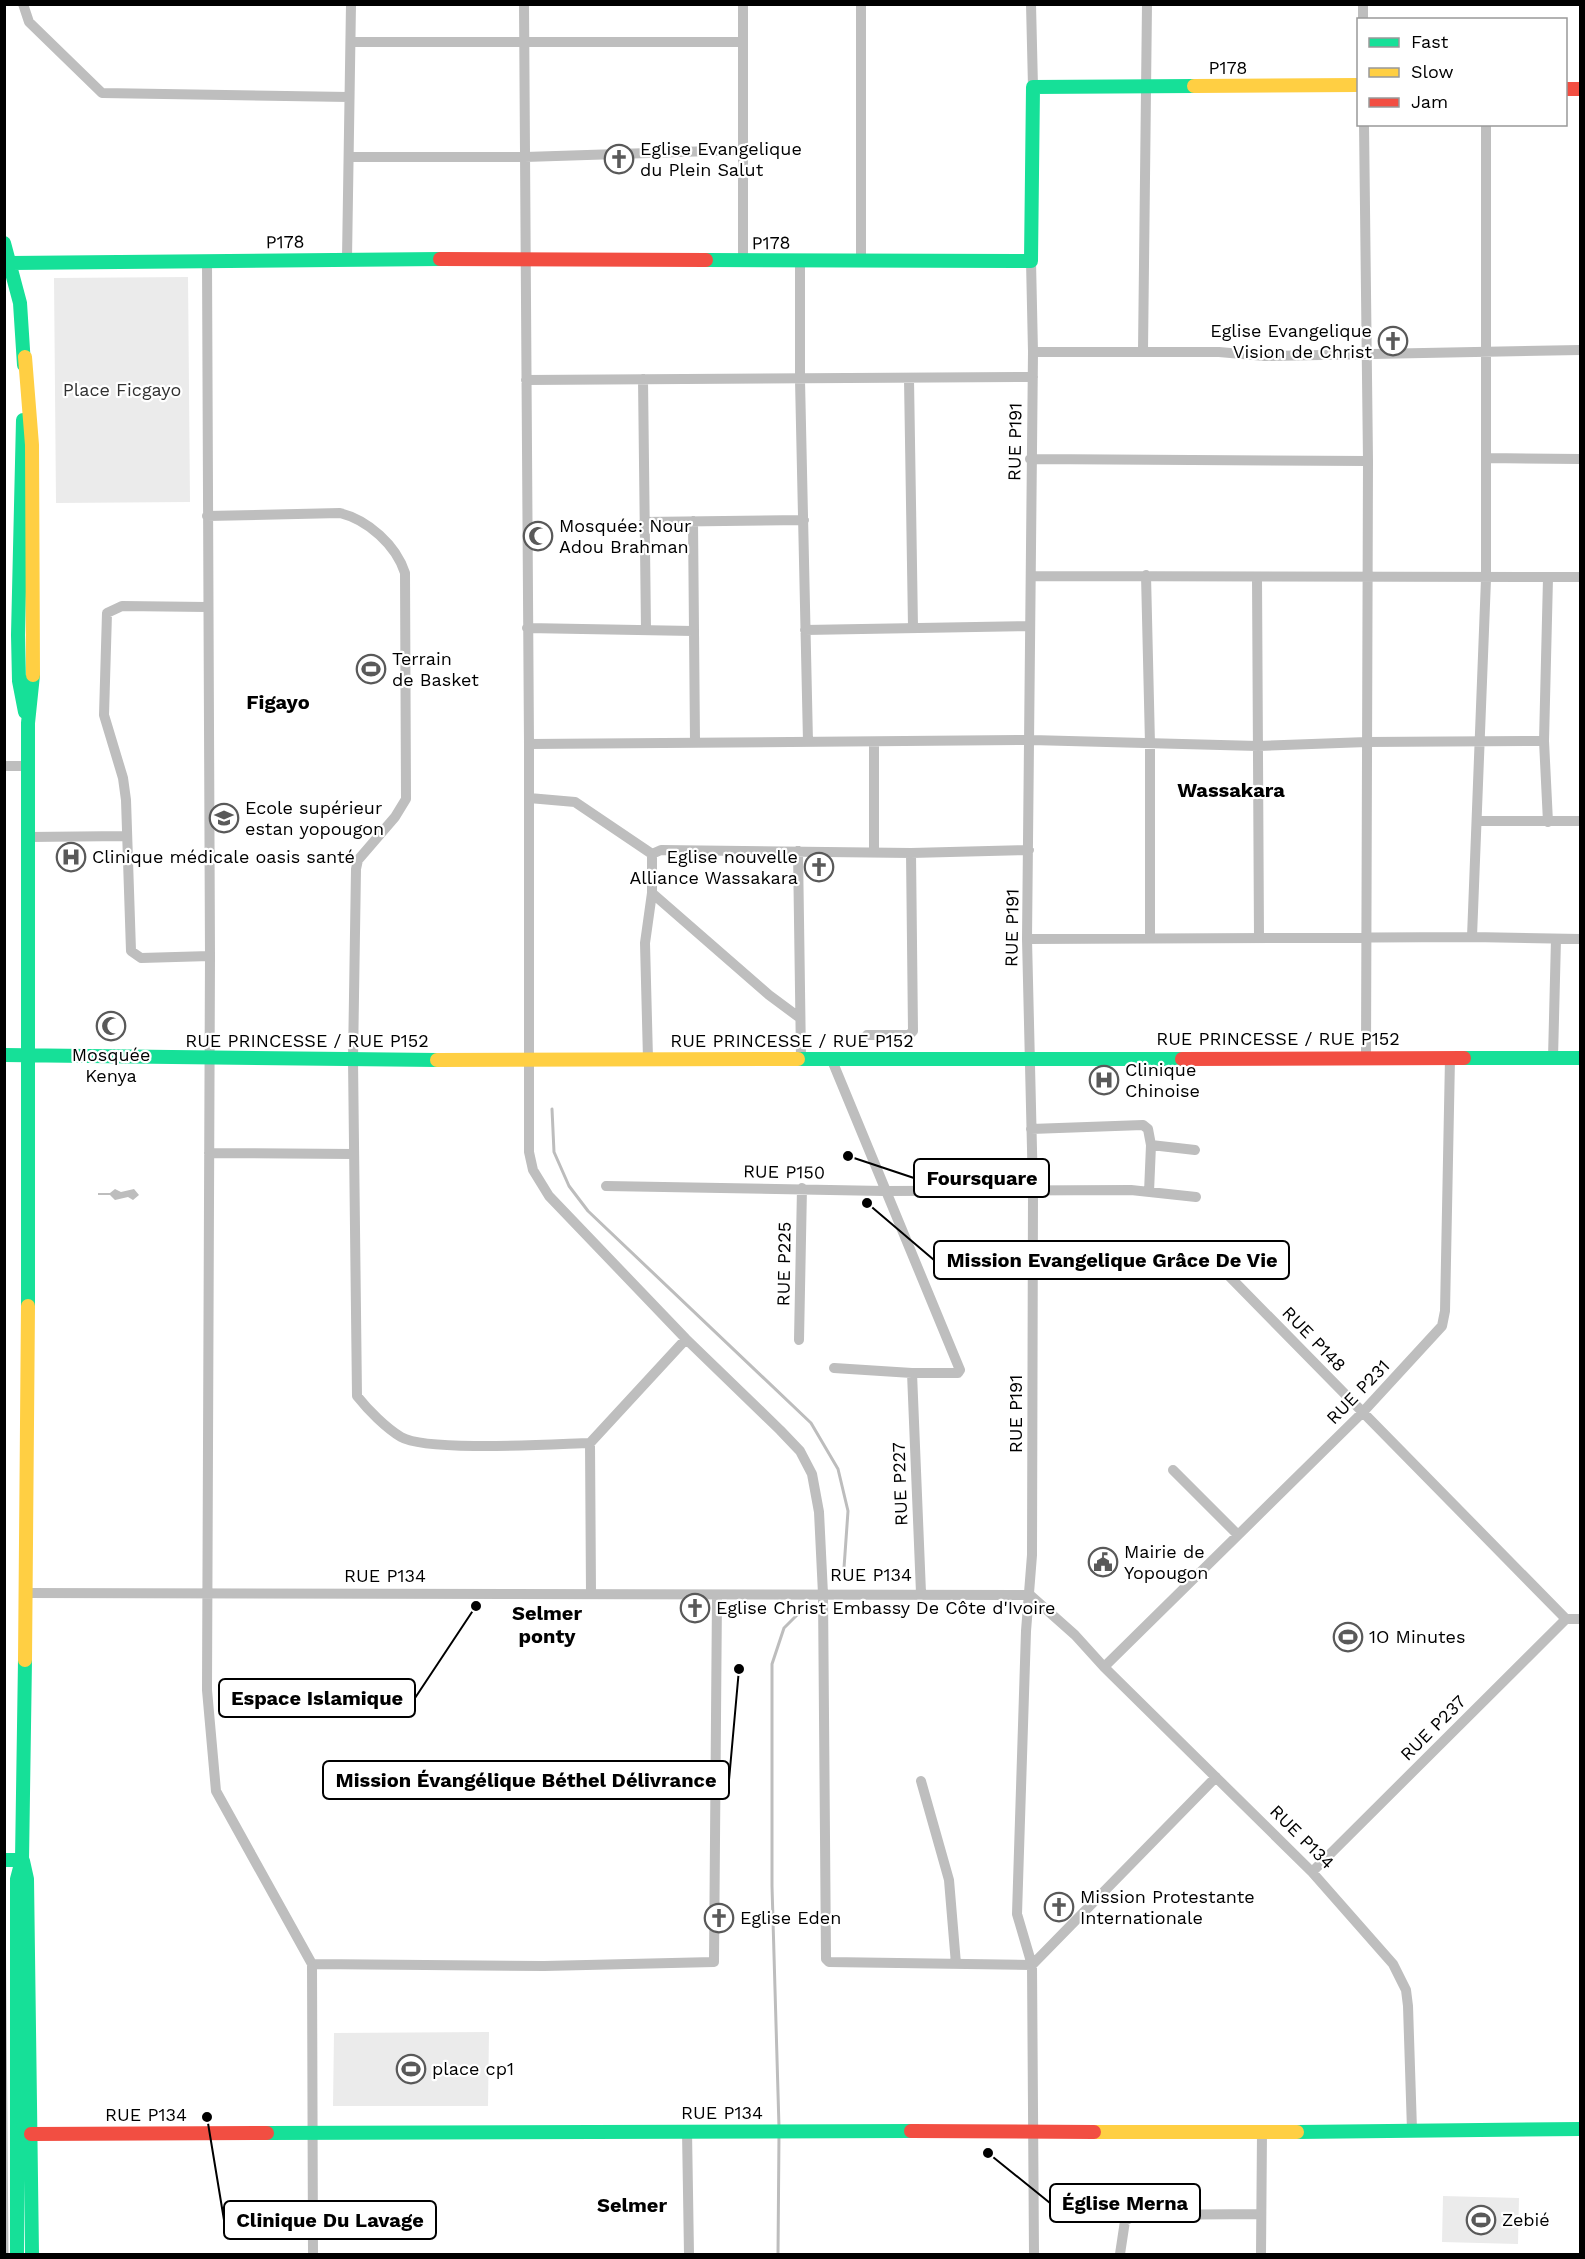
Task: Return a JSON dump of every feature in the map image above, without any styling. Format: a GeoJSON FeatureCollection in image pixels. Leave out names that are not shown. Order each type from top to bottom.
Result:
{"type":"FeatureCollection","features":[{"type":"Feature","properties":{"kind":"street"},"geometry":{"type":"LineString","coordinates":[[23,4],[29,22],[102,93],[349,97]]}},
{"type":"Feature","properties":{"kind":"street"},"geometry":{"type":"LineString","coordinates":[[347,259],[351,4]]}},
{"type":"Feature","properties":{"kind":"street"},"geometry":{"type":"LineString","coordinates":[[524,4],[527,628],[530,744],[527,1060],[529,1152],[540,1185],[686,1339],[780,1430],[804,1459],[812,1474],[819,1512],[823,1594],[826,1959],[829,1962],[1032,1965],[1216,1777]]}},
{"type":"Feature","properties":{"kind":"street"},"geometry":{"type":"LineString","coordinates":[[743,4],[743,261]]}},
{"type":"Feature","properties":{"kind":"street"},"geometry":{"type":"LineString","coordinates":[[861,4],[861,259]]}},
{"type":"Feature","properties":{"kind":"street"},"geometry":{"type":"LineString","coordinates":[[1031,4],[1033,87],[1031,261]]}},
{"type":"Feature","properties":{"kind":"street"},"geometry":{"type":"LineString","coordinates":[[1143,351],[1147,4]]}},
{"type":"Feature","properties":{"kind":"street"},"geometry":{"type":"LineString","coordinates":[[351,42],[525,45],[743,42]]}},
{"type":"Feature","properties":{"kind":"street","name":"P178"},"geometry":{"type":"LineString","coordinates":[[1033,87],[1357,85]]}},
{"type":"Feature","properties":{"kind":"street"},"geometry":{"type":"LineString","coordinates":[[1364,126],[1368,461],[1366,1056]]}},
{"type":"Feature","properties":{"kind":"street"},"geometry":{"type":"LineString","coordinates":[[1472,937],[1486,579],[1484,352],[1486,126]]}},
{"type":"Feature","properties":{"kind":"street"},"geometry":{"type":"LineString","coordinates":[[349,157],[525,157],[742,150]]}},
{"type":"Feature","properties":{"kind":"street"},"geometry":{"type":"LineString","coordinates":[[4,243],[11,263],[22,317],[25,357],[18,635],[19,681],[28,723],[29,837],[22,1860],[17,1879],[17,2254]]}},
{"type":"Feature","properties":{"kind":"street","name":"P178"},"geometry":{"type":"LineString","coordinates":[[11,263],[347,259],[1031,261]]}},
{"type":"Feature","properties":{"kind":"street"},"geometry":{"type":"LineString","coordinates":[[800,260],[800,380],[808,742]]}},
{"type":"Feature","properties":{"kind":"street"},"geometry":{"type":"LineString","coordinates":[[207,261],[210,956],[207,1690],[216,1791],[312,1965],[313,2254]]}},
{"type":"Feature","properties":{"kind":"street","name":"RUE P191"},"geometry":{"type":"LineString","coordinates":[[1031,261],[1033,352],[1030,459],[1027,939],[1033,1258],[1030,1595],[1026,1631],[1017,1914],[1032,1965],[1034,2254]]}},
{"type":"Feature","properties":{"kind":"street"},"geometry":{"type":"LineString","coordinates":[[1033,352],[1219,352],[1265,356],[1581,350]]}},
{"type":"Feature","properties":{"kind":"street"},"geometry":{"type":"LineString","coordinates":[[526,380],[1032,377]]}},
{"type":"Feature","properties":{"kind":"street"},"geometry":{"type":"LineString","coordinates":[[642,379],[646,630]]}},
{"type":"Feature","properties":{"kind":"street"},"geometry":{"type":"LineString","coordinates":[[909,379],[913,627]]}},
{"type":"Feature","properties":{"kind":"street"},"geometry":{"type":"LineString","coordinates":[[1486,458],[1581,459]]}},
{"type":"Feature","properties":{"kind":"street"},"geometry":{"type":"LineString","coordinates":[[1030,459],[1368,461]]}},
{"type":"Feature","properties":{"kind":"street"},"geometry":{"type":"LineString","coordinates":[[207,516],[340,513],[356,517],[395,552],[405,573],[406,799],[395,817],[358,860],[356,869],[353,1060],[357,1396],[396,1433],[410,1440],[441,1444],[590,1443]]}},
{"type":"Feature","properties":{"kind":"street"},"geometry":{"type":"LineString","coordinates":[[644,522],[804,520]]}},
{"type":"Feature","properties":{"kind":"street"},"geometry":{"type":"LineString","coordinates":[[693,521],[695,742]]}},
{"type":"Feature","properties":{"kind":"street"},"geometry":{"type":"LineString","coordinates":[[1146,575],[1150,744],[1150,937]]}},
{"type":"Feature","properties":{"kind":"street"},"geometry":{"type":"LineString","coordinates":[[1031,576],[1581,578]]}},
{"type":"Feature","properties":{"kind":"street"},"geometry":{"type":"LineString","coordinates":[[1257,577],[1259,938]]}},
{"type":"Feature","properties":{"kind":"street"},"geometry":{"type":"LineString","coordinates":[[1548,578],[1544,741],[1548,822]]}},
{"type":"Feature","properties":{"kind":"street"},"geometry":{"type":"LineString","coordinates":[[207,606],[122,606],[107,613],[104,715],[107,733],[123,778],[131,951],[141,958],[210,956]]}},
{"type":"Feature","properties":{"kind":"street"},"geometry":{"type":"LineString","coordinates":[[805,630],[1029,626]]}},
{"type":"Feature","properties":{"kind":"street"},"geometry":{"type":"LineString","coordinates":[[527,628],[693,631]]}},
{"type":"Feature","properties":{"kind":"street"},"geometry":{"type":"LineString","coordinates":[[530,744],[1030,740],[1258,746],[1367,742],[1544,741]]}},
{"type":"Feature","properties":{"kind":"street"},"geometry":{"type":"LineString","coordinates":[[873,852],[874,742]]}},
{"type":"Feature","properties":{"kind":"street"},"geometry":{"type":"LineString","coordinates":[[4,766],[28,766]]}},
{"type":"Feature","properties":{"kind":"street"},"geometry":{"type":"LineString","coordinates":[[529,798],[574,802],[652,854]]}},
{"type":"Feature","properties":{"kind":"street"},"geometry":{"type":"LineString","coordinates":[[1477,821],[1581,821]]}},
{"type":"Feature","properties":{"kind":"street"},"geometry":{"type":"LineString","coordinates":[[29,837],[127,836]]}},
{"type":"Feature","properties":{"kind":"street"},"geometry":{"type":"LineString","coordinates":[[652,854],[661,850],[911,852],[1029,850]]}},
{"type":"Feature","properties":{"kind":"street"},"geometry":{"type":"LineString","coordinates":[[798,850],[801,1058]]}},
{"type":"Feature","properties":{"kind":"street"},"geometry":{"type":"LineString","coordinates":[[867,1035],[909,1035],[913,1031],[911,852]]}},
{"type":"Feature","properties":{"kind":"street"},"geometry":{"type":"LineString","coordinates":[[648,1059],[645,943],[652,892],[652,854]]}},
{"type":"Feature","properties":{"kind":"street"},"geometry":{"type":"LineString","coordinates":[[652,892],[769,995],[800,1018]]}},
{"type":"Feature","properties":{"kind":"street"},"geometry":{"type":"LineString","coordinates":[[1027,939],[1150,937],[1581,939]]}},
{"type":"Feature","properties":{"kind":"street"},"geometry":{"type":"LineString","coordinates":[[1553,1058],[1556,939]]}},
{"type":"Feature","properties":{"kind":"street","name":"RUE PRINCESSE / RUE P152"},"geometry":{"type":"LineString","coordinates":[[4,1054],[353,1060],[1366,1056],[1581,1058]]}},
{"type":"Feature","properties":{"kind":"street","name":"RUE P231"},"geometry":{"type":"LineString","coordinates":[[1104,1667],[1362,1413],[1442,1326],[1445,1319],[1450,1058]]}},
{"type":"Feature","properties":{"kind":"street"},"geometry":{"type":"LineString","coordinates":[[831,1059],[960,1370],[958,1373],[912,1373],[834,1368]]}},
{"type":"Feature","properties":{"kind":"street"},"geometry":{"type":"LineString","coordinates":[[1031,1129],[1143,1125],[1149,1129],[1151,1145],[1149,1192]]}},
{"type":"Feature","properties":{"kind":"street"},"geometry":{"type":"LineString","coordinates":[[1151,1145],[1195,1150]]}},
{"type":"Feature","properties":{"kind":"street"},"geometry":{"type":"LineString","coordinates":[[209,1153],[354,1154]]}},
{"type":"Feature","properties":{"kind":"street","name":"RUE P150"},"geometry":{"type":"LineString","coordinates":[[606,1186],[884,1191],[1149,1192],[1196,1197]]}},
{"type":"Feature","properties":{"kind":"street","name":"RUE P225"},"geometry":{"type":"LineString","coordinates":[[799,1340],[802,1188]]}},
{"type":"Feature","properties":{"kind":"street","name":"RUE P148"},"geometry":{"type":"LineString","coordinates":[[1033,1258],[1186,1260],[1207,1265],[1228,1275],[1566,1618]]}},
{"type":"Feature","properties":{"kind":"street"},"geometry":{"type":"LineString","coordinates":[[591,1593],[590,1443],[686,1339]]}},
{"type":"Feature","properties":{"kind":"street","name":"RUE P227"},"geometry":{"type":"LineString","coordinates":[[912,1373],[921,1593]]}},
{"type":"Feature","properties":{"kind":"street"},"geometry":{"type":"LineString","coordinates":[[1173,1470],[1237,1534]]}},
{"type":"Feature","properties":{"kind":"street","name":"RUE P134"},"geometry":{"type":"LineString","coordinates":[[25,1593],[1030,1595],[1075,1635],[1104,1667],[1312,1872],[1393,1965],[1406,1990],[1412,2130]]}},
{"type":"Feature","properties":{"kind":"street"},"geometry":{"type":"LineString","coordinates":[[312,1965],[544,1966],[714,1962],[717,1595]]}},
{"type":"Feature","properties":{"kind":"street"},"geometry":{"type":"LineString","coordinates":[[1566,1618],[1581,1619]]}},
{"type":"Feature","properties":{"kind":"street","name":"RUE P237"},"geometry":{"type":"LineString","coordinates":[[1312,1872],[1566,1618]]}},
{"type":"Feature","properties":{"kind":"street"},"geometry":{"type":"LineString","coordinates":[[921,1781],[949,1880],[957,1964]]}},
{"type":"Feature","properties":{"kind":"street"},"geometry":{"type":"LineString","coordinates":[[4,1860],[22,1860]]}},
{"type":"Feature","properties":{"kind":"street"},"geometry":{"type":"LineString","coordinates":[[22,1860],[27,1879],[32,2254]]}},
{"type":"Feature","properties":{"kind":"street","name":"RUE P134"},"geometry":{"type":"LineString","coordinates":[[31,2134],[1034,2130],[1262,2132],[1581,2129]]}},
{"type":"Feature","properties":{"kind":"street"},"geometry":{"type":"LineString","coordinates":[[687,2131],[689,2254]]}},
{"type":"Feature","properties":{"kind":"street"},"geometry":{"type":"LineString","coordinates":[[1261,2254],[1262,2132]]}},
{"type":"Feature","properties":{"kind":"street"},"geometry":{"type":"LineString","coordinates":[[1120,2254],[1125,2222],[1135,2215],[1261,2214]]}},
{"type":"Feature","properties":{"kind":"green space","name":"Place Ficgayo"},"geometry":{"type":"Polygon","coordinates":[[[188,277],[190,502],[56,503],[54,278],[188,277]]]}},
{"type":"Feature","properties":{"kind":"green space","name":"place cp1"},"geometry":{"type":"Polygon","coordinates":[[[489,2032],[488,2106],[333,2106],[334,2033],[489,2032]]]}},
{"type":"Feature","properties":{"kind":"green space","name":"Zebié"},"geometry":{"type":"Polygon","coordinates":[[[1443,2196],[1519,2198],[1518,2244],[1442,2242],[1443,2196]]]}},
{"type":"Feature","properties":{"kind":"shaded area"},"geometry":{"type":"Polygon","coordinates":[[[115,1189],[121,1192],[134,1189],[139,1195],[133,1200],[128,1197],[115,1200],[110,1195],[98,1195],[98,1193],[110,1193],[115,1189]]]}},
{"type":"Feature","properties":{"kind":"waterway"},"geometry":{"type":"LineString","coordinates":[[552,1109],[554,1152],[569,1186],[588,1211],[811,1423],[838,1469],[848,1511],[844,1568]]}},
{"type":"Feature","properties":{"kind":"waterway"},"geometry":{"type":"LineString","coordinates":[[4,1446],[4,1553]]}},
{"type":"Feature","properties":{"kind":"waterway"},"geometry":{"type":"LineString","coordinates":[[779,2127],[772,1886],[772,1664],[784,1628],[797,1615]]}},
{"type":"Feature","properties":{"kind":"waterway"},"geometry":{"type":"LineString","coordinates":[[4,1885],[7,2254]]}},
{"type":"Feature","properties":{"kind":"waterway"},"geometry":{"type":"LineString","coordinates":[[778,2254],[779,2134]]}},
{"type":"Feature","properties":{"kind":"traffic: fast"},"geometry":{"type":"LineString","coordinates":[[706,260],[1031,261],[1033,87],[1194,86]]}},
{"type":"Feature","properties":{"kind":"traffic: fast"},"geometry":{"type":"LineString","coordinates":[[4,243],[20,303],[24,365]]}},
{"type":"Feature","properties":{"kind":"traffic: fast"},"geometry":{"type":"LineString","coordinates":[[11,263],[440,259]]}},
{"type":"Feature","properties":{"kind":"traffic: fast"},"geometry":{"type":"LineString","coordinates":[[23,420],[18,635],[19,681],[25,712]]}},
{"type":"Feature","properties":{"kind":"traffic: fast"},"geometry":{"type":"LineString","coordinates":[[28,1306],[28,723],[33,675]]}},
{"type":"Feature","properties":{"kind":"traffic: fast"},"geometry":{"type":"LineString","coordinates":[[4,1055],[437,1060]]}},
{"type":"Feature","properties":{"kind":"traffic: fast"},"geometry":{"type":"LineString","coordinates":[[1464,1058],[1580,1058]]}},
{"type":"Feature","properties":{"kind":"traffic: fast"},"geometry":{"type":"LineString","coordinates":[[798,1059],[1182,1059]]}},
{"type":"Feature","properties":{"kind":"traffic: fast"},"geometry":{"type":"LineString","coordinates":[[17,2254],[17,1879],[22,1860],[25,1660]]}},
{"type":"Feature","properties":{"kind":"traffic: fast"},"geometry":{"type":"LineString","coordinates":[[4,1860],[22,1860]]}},
{"type":"Feature","properties":{"kind":"traffic: fast"},"geometry":{"type":"LineString","coordinates":[[23,1861],[27,1879],[32,2254]]}},
{"type":"Feature","properties":{"kind":"traffic: fast"},"geometry":{"type":"LineString","coordinates":[[1297,2132],[1580,2129]]}},
{"type":"Feature","properties":{"kind":"traffic: fast"},"geometry":{"type":"LineString","coordinates":[[267,2133],[911,2131]]}},
{"type":"Feature","properties":{"kind":"traffic: slow"},"geometry":{"type":"LineString","coordinates":[[1194,86],[1357,85]]}},
{"type":"Feature","properties":{"kind":"traffic: slow"},"geometry":{"type":"LineString","coordinates":[[25,357],[32,445],[33,675]]}},
{"type":"Feature","properties":{"kind":"traffic: slow"},"geometry":{"type":"LineString","coordinates":[[437,1060],[798,1059]]}},
{"type":"Feature","properties":{"kind":"traffic: slow"},"geometry":{"type":"LineString","coordinates":[[25,1660],[28,1306]]}},
{"type":"Feature","properties":{"kind":"traffic: slow"},"geometry":{"type":"LineString","coordinates":[[1094,2132],[1297,2132]]}},
{"type":"Feature","properties":{"kind":"traffic: jam"},"geometry":{"type":"LineString","coordinates":[[1567,89],[1580,89]]}},
{"type":"Feature","properties":{"kind":"traffic: jam"},"geometry":{"type":"LineString","coordinates":[[440,259],[706,260]]}},
{"type":"Feature","properties":{"kind":"traffic: jam"},"geometry":{"type":"LineString","coordinates":[[1182,1059],[1464,1058]]}},
{"type":"Feature","properties":{"kind":"traffic: jam"},"geometry":{"type":"LineString","coordinates":[[911,2131],[1094,2132]]}},
{"type":"Feature","properties":{"kind":"traffic: jam"},"geometry":{"type":"LineString","coordinates":[[31,2134],[267,2133]]}},
{"type":"Feature","properties":{"kind":"place","name":"Eglise Evangelique du Plein Salut"},"geometry":{"type":"Point","coordinates":[619,159]}},
{"type":"Feature","properties":{"kind":"place","name":"Eglise Evangelique Vision de Christ"},"geometry":{"type":"Point","coordinates":[1393,341]}},
{"type":"Feature","properties":{"kind":"place","name":"Mosquée: Nour Adou Brahman"},"geometry":{"type":"Point","coordinates":[538,536]}},
{"type":"Feature","properties":{"kind":"place","name":"Terrain de Basket"},"geometry":{"type":"Point","coordinates":[371,669]}},
{"type":"Feature","properties":{"kind":"place","name":"Ecole supérieur estan yopougon"},"geometry":{"type":"Point","coordinates":[224,818]}},
{"type":"Feature","properties":{"kind":"place","name":"Clinique médicale oasis santé"},"geometry":{"type":"Point","coordinates":[71,857]}},
{"type":"Feature","properties":{"kind":"place","name":"Eglise nouvelle Alliance Wassakara"},"geometry":{"type":"Point","coordinates":[819,867]}},
{"type":"Feature","properties":{"kind":"place","name":"Mosquée Kenya"},"geometry":{"type":"Point","coordinates":[111,1026]}},
{"type":"Feature","properties":{"kind":"place","name":"Clinique Chinoise"},"geometry":{"type":"Point","coordinates":[1104,1080]}},
{"type":"Feature","properties":{"kind":"place","name":"Foursquare"},"geometry":{"type":"Point","coordinates":[848,1156]}},
{"type":"Feature","properties":{"kind":"place","name":"Mission Evangelique Grâce De Vie"},"geometry":{"type":"Point","coordinates":[867,1203]}},
{"type":"Feature","properties":{"kind":"place","name":"Mairie de Yopougon"},"geometry":{"type":"Point","coordinates":[1103,1562]}},
{"type":"Feature","properties":{"kind":"place","name":"Espace Islamique"},"geometry":{"type":"Point","coordinates":[476,1606]}},
{"type":"Feature","properties":{"kind":"place","name":"Eglise Christ Embassy De Côte d'Ivoire"},"geometry":{"type":"Point","coordinates":[695,1608]}},
{"type":"Feature","properties":{"kind":"place","name":"1O Minutes"},"geometry":{"type":"Point","coordinates":[1348,1637]}},
{"type":"Feature","properties":{"kind":"place","name":"Mission Évangélique Béthel Délivrance"},"geometry":{"type":"Point","coordinates":[739,1669]}},
{"type":"Feature","properties":{"kind":"place","name":"Mission Protestante Internationale"},"geometry":{"type":"Point","coordinates":[1059,1907]}},
{"type":"Feature","properties":{"kind":"place","name":"Eglise Eden"},"geometry":{"type":"Point","coordinates":[719,1918]}},
{"type":"Feature","properties":{"kind":"place","name":"place cp1"},"geometry":{"type":"Point","coordinates":[411,2069]}},
{"type":"Feature","properties":{"kind":"place","name":"Clinique Du Lavage"},"geometry":{"type":"Point","coordinates":[207,2117]}},
{"type":"Feature","properties":{"kind":"place","name":"Église Merna"},"geometry":{"type":"Point","coordinates":[988,2153]}},
{"type":"Feature","properties":{"kind":"place","name":"Zebié"},"geometry":{"type":"Point","coordinates":[1481,2220]}},
{"type":"Feature","properties":{"kind":"district","name":"Figayo"},"geometry":{"type":"Point","coordinates":[278,702]}},
{"type":"Feature","properties":{"kind":"district","name":"Wassakara"},"geometry":{"type":"Point","coordinates":[1231,790]}},
{"type":"Feature","properties":{"kind":"district","name":"Selmer ponty"},"geometry":{"type":"Point","coordinates":[547,1624]}},
{"type":"Feature","properties":{"kind":"district","name":"Selmer"},"geometry":{"type":"Point","coordinates":[632,2205]}}]}
